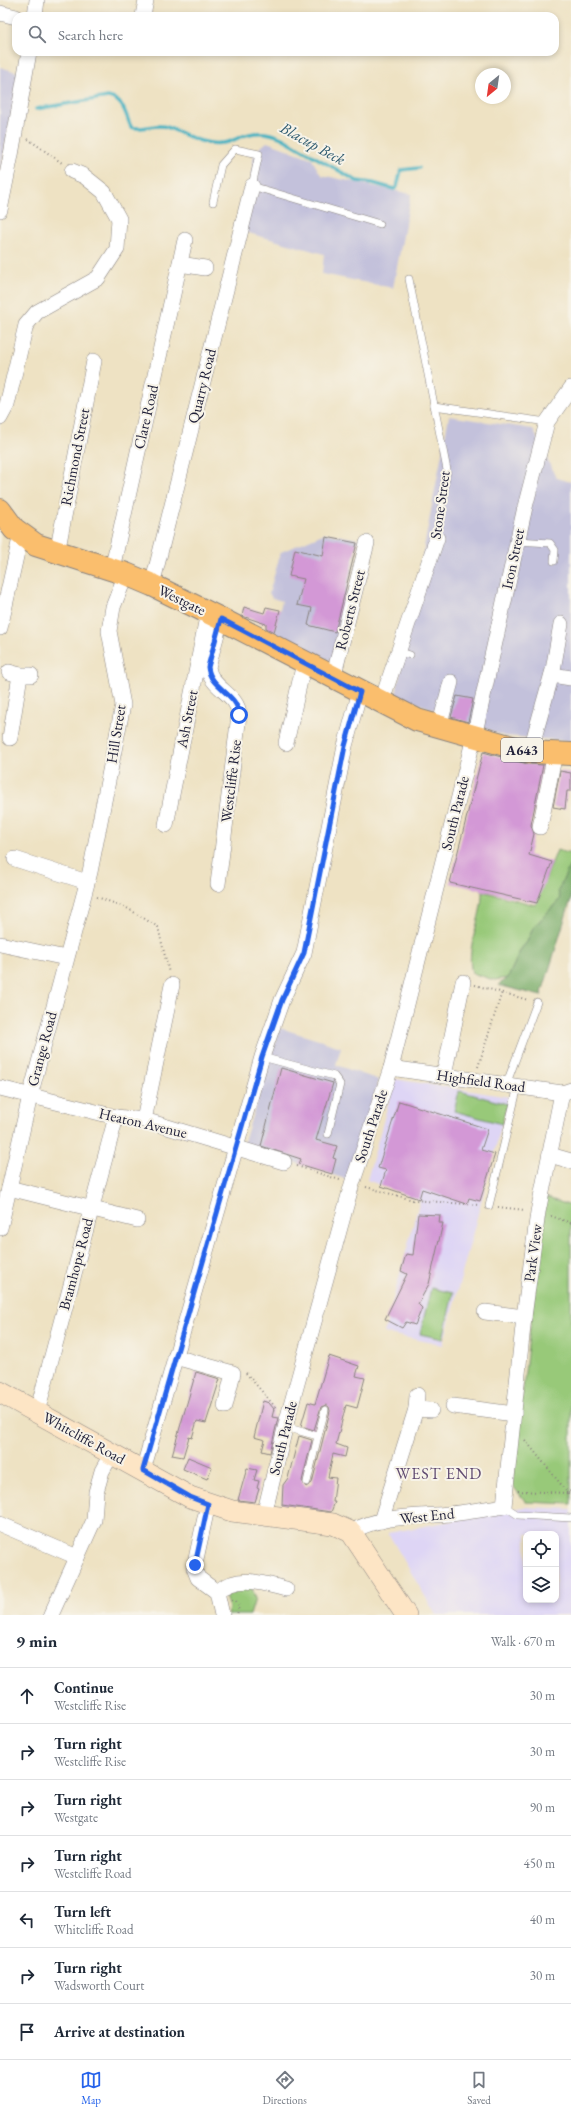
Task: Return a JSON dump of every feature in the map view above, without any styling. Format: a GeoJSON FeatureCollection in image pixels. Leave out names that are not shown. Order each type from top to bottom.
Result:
{"type":"FeatureCollection","features":[{"type":"Feature","properties":{"kind":"main road","name":"Westgate"},"geometry":{"type":"LineString","coordinates":[[0,510],[14,529],[36,545],[119,572],[152,585],[416,720],[530,752],[567,754]]}},
{"type":"Feature","properties":{"kind":"main road","name":"Whitcliffe Road"},"geometry":{"type":"LineString","coordinates":[[0,1392],[190,1497],[232,1511],[333,1524],[351,1532]]}},
{"type":"Feature","properties":{"kind":"main road"},"geometry":{"type":"LineString","coordinates":[[351,1532],[406,1615]]}},
{"type":"Feature","properties":{"kind":"street"},"geometry":{"type":"LineString","coordinates":[[36,12],[37,0]]}},
{"type":"Feature","properties":{"kind":"street"},"geometry":{"type":"LineString","coordinates":[[144,12],[146,0]]}},
{"type":"Feature","properties":{"kind":"street"},"geometry":{"type":"LineString","coordinates":[[0,13],[12,16]]}},
{"type":"Feature","properties":{"kind":"street"},"geometry":{"type":"LineString","coordinates":[[0,210],[16,130],[28,56]]}},
{"type":"Feature","properties":{"kind":"street"},"geometry":{"type":"LineString","coordinates":[[0,418],[7,405],[26,325],[37,312],[98,278],[118,249],[119,219],[104,192],[84,176],[72,171]]}},
{"type":"Feature","properties":{"kind":"street","name":"Quarry Road"},"geometry":{"type":"LineString","coordinates":[[152,585],[252,186]]}},
{"type":"Feature","properties":{"kind":"street","name":"Clare Road"},"geometry":{"type":"LineString","coordinates":[[119,572],[185,240]]}},
{"type":"Feature","properties":{"kind":"street"},"geometry":{"type":"LineString","coordinates":[[180,264],[205,268]]}},
{"type":"Feature","properties":{"kind":"street","name":"Richmond Street"},"geometry":{"type":"LineString","coordinates":[[57,553],[94,361]]}},
{"type":"Feature","properties":{"kind":"street","name":"Iron Street"},"geometry":{"type":"LineString","coordinates":[[474,737],[517,541],[546,422],[571,388]]}},
{"type":"Feature","properties":{"kind":"street"},"geometry":{"type":"LineString","coordinates":[[0,628],[21,534]]}},
{"type":"Feature","properties":{"kind":"street","name":"Stone Street"},"geometry":{"type":"LineString","coordinates":[[381,703],[404,653],[437,538]]}},
{"type":"Feature","properties":{"kind":"street","name":"Roberts Street"},"geometry":{"type":"LineString","coordinates":[[333,678],[367,543]]}},
{"type":"Feature","properties":{"kind":"street","name":"Hill Street"},"geometry":{"type":"LineString","coordinates":[[87,882],[122,705],[109,630],[119,572]]}},
{"type":"Feature","properties":{"kind":"street","name":"Ash Street"},"geometry":{"type":"LineString","coordinates":[[166,825],[214,616]]}},
{"type":"Feature","properties":{"kind":"street","name":"Westcliffe Rise"},"geometry":{"type":"LineString","coordinates":[[214,616],[208,673],[211,680],[235,702],[239,708],[218,884]]}},
{"type":"Feature","properties":{"kind":"street"},"geometry":{"type":"LineString","coordinates":[[530,752],[552,675],[561,624]]}},
{"type":"Feature","properties":{"kind":"street"},"geometry":{"type":"LineString","coordinates":[[286,743],[304,662]]}},
{"type":"Feature","properties":{"kind":"street"},"geometry":{"type":"LineString","coordinates":[[10,738],[20,674]]}},
{"type":"Feature","properties":{"kind":"street"},"geometry":{"type":"LineString","coordinates":[[552,675],[571,678]]}},
{"type":"Feature","properties":{"kind":"street"},"geometry":{"type":"LineString","coordinates":[[439,727],[451,682]]}},
{"type":"Feature","properties":{"kind":"street"},"geometry":{"type":"LineString","coordinates":[[143,1470],[262,1057],[282,1000],[304,953],[345,746],[360,692]]}},
{"type":"Feature","properties":{"kind":"street","name":"South Parade"},"geometry":{"type":"LineString","coordinates":[[264,1515],[285,1427],[352,1184],[391,1068],[474,737]]}},
{"type":"Feature","properties":{"kind":"street"},"geometry":{"type":"LineString","coordinates":[[540,827],[567,754]]}},
{"type":"Feature","properties":{"kind":"street"},"geometry":{"type":"LineString","coordinates":[[15,859],[87,882]]}},
{"type":"Feature","properties":{"kind":"street","name":"Grange Road"},"geometry":{"type":"LineString","coordinates":[[0,1228],[30,1096],[87,882]]}},
{"type":"Feature","properties":{"kind":"street"},"geometry":{"type":"LineString","coordinates":[[0,944],[66,958]]}},
{"type":"Feature","properties":{"kind":"street"},"geometry":{"type":"LineString","coordinates":[[444,1076],[463,982]]}},
{"type":"Feature","properties":{"kind":"street"},"geometry":{"type":"LineString","coordinates":[[144,1120],[172,986]]}},
{"type":"Feature","properties":{"kind":"street","name":"Highfield Road"},"geometry":{"type":"LineString","coordinates":[[391,1068],[512,1086],[567,1091]]}},
{"type":"Feature","properties":{"kind":"street","name":"Heaton Avenue"},"geometry":{"type":"LineString","coordinates":[[0,1088],[116,1117],[144,1120],[284,1162]]}},
{"type":"Feature","properties":{"kind":"street","name":"Park View"},"geometry":{"type":"LineString","coordinates":[[504,1506],[524,1317],[538,1212],[550,1155],[567,1091]]}},
{"type":"Feature","properties":{"kind":"street","name":"Bramhope Road"},"geometry":{"type":"LineString","coordinates":[[37,1412],[116,1117]]}},
{"type":"Feature","properties":{"kind":"street"},"geometry":{"type":"LineString","coordinates":[[550,1155],[571,1160]]}},
{"type":"Feature","properties":{"kind":"street"},"geometry":{"type":"LineString","coordinates":[[9,1188],[137,1220]]}},
{"type":"Feature","properties":{"kind":"street"},"geometry":{"type":"LineString","coordinates":[[485,1312],[524,1317]]}},
{"type":"Feature","properties":{"kind":"street"},"geometry":{"type":"LineString","coordinates":[[175,1358],[233,1373],[225,1406]]}},
{"type":"Feature","properties":{"kind":"street"},"geometry":{"type":"LineString","coordinates":[[381,1521],[422,1404]]}},
{"type":"Feature","properties":{"kind":"street"},"geometry":{"type":"LineString","coordinates":[[453,1406],[514,1414]]}},
{"type":"Feature","properties":{"kind":"street"},"geometry":{"type":"LineString","coordinates":[[51,1615],[94,1520],[96,1492],[102,1471],[112,1453]]}},
{"type":"Feature","properties":{"kind":"street"},"geometry":{"type":"LineString","coordinates":[[208,1504],[194,1568],[198,1578],[217,1592],[222,1615]]}},
{"type":"Feature","properties":{"kind":"street","name":"West End"},"geometry":{"type":"LineString","coordinates":[[351,1532],[361,1526],[381,1521],[452,1514],[504,1506]]}},
{"type":"Feature","properties":{"kind":"street"},"geometry":{"type":"LineString","coordinates":[[0,1524],[77,1557]]}},
{"type":"Feature","properties":{"kind":"street"},"geometry":{"type":"LineString","coordinates":[[217,1592],[230,1583],[251,1579],[286,1589]]}},
{"type":"Feature","properties":{"kind":"lane"},"geometry":{"type":"LineString","coordinates":[[213,202],[221,165],[235,150],[259,154],[252,186],[380,224]]}},
{"type":"Feature","properties":{"kind":"lane","name":"Stone Street"},"geometry":{"type":"LineString","coordinates":[[409,279],[448,470],[437,538]]}},
{"type":"Feature","properties":{"kind":"lane"},"geometry":{"type":"LineString","coordinates":[[434,406],[546,422]]}},
{"type":"Feature","properties":{"kind":"lane"},"geometry":{"type":"LineString","coordinates":[[517,541],[550,543],[555,550],[554,561]]}},
{"type":"Feature","properties":{"kind":"lane"},"geometry":{"type":"LineString","coordinates":[[489,1206],[512,1086],[537,1002]]}},
{"type":"Feature","properties":{"kind":"lane"},"geometry":{"type":"LineString","coordinates":[[262,1057],[334,1076],[340,1084],[328,1134]]}},
{"type":"Feature","properties":{"kind":"lane"},"geometry":{"type":"LineString","coordinates":[[307,1482],[325,1410]]}},
{"type":"Feature","properties":{"kind":"lane"},"geometry":{"type":"LineString","coordinates":[[285,1427],[318,1436]]}},
{"type":"Feature","properties":{"kind":"lane"},"geometry":{"type":"LineString","coordinates":[[504,1506],[518,1515],[571,1518]]}},
{"type":"Feature","properties":{"kind":"path"},"geometry":{"type":"LineString","coordinates":[[16,130],[72,171]]}},
{"type":"Feature","properties":{"kind":"path"},"geometry":{"type":"LineString","coordinates":[[87,882],[158,927],[172,986]]}},
{"type":"Feature","properties":{"kind":"path"},"geometry":{"type":"LineString","coordinates":[[463,982],[537,1002]]}},
{"type":"Feature","properties":{"kind":"path"},"geometry":{"type":"LineString","coordinates":[[474,1080],[502,992]]}},
{"type":"Feature","properties":{"kind":"path"},"geometry":{"type":"LineString","coordinates":[[284,1162],[352,1184],[413,1200],[489,1206],[538,1212],[571,1223]]}},
{"type":"Feature","properties":{"kind":"path"},"geometry":{"type":"LineString","coordinates":[[524,1439],[570,1493]]}},
{"type":"Feature","properties":{"kind":"path"},"geometry":{"type":"LineString","coordinates":[[504,1506],[517,1491],[570,1493]]}},
{"type":"Feature","properties":{"kind":"shaded area"},"geometry":{"type":"Polygon","coordinates":[[[0,67],[20,73],[0,172],[0,67]]]}},
{"type":"Feature","properties":{"kind":"shaded area"},"geometry":{"type":"Polygon","coordinates":[[[267,142],[311,158],[321,175],[411,194],[393,288],[322,274],[324,254],[245,232],[254,153],[267,142]]]}},
{"type":"Feature","properties":{"kind":"shaded area"},"geometry":{"type":"Polygon","coordinates":[[[449,416],[533,429],[556,478],[571,482],[571,741],[504,736],[396,695],[449,416]]]}},
{"type":"Feature","properties":{"kind":"shaded area"},"geometry":{"type":"Polygon","coordinates":[[[325,533],[358,539],[332,662],[274,634],[282,601],[272,598],[269,593],[281,552],[325,533]]]}},
{"type":"Feature","properties":{"kind":"shaded area"},"geometry":{"type":"Polygon","coordinates":[[[280,1028],[341,1047],[336,1065],[379,1080],[348,1180],[243,1145],[280,1028]]]}},
{"type":"Feature","properties":{"kind":"shaded area"},"geometry":{"type":"Polygon","coordinates":[[[395,1079],[509,1097],[443,1345],[384,1333],[420,1200],[367,1180],[395,1079]]]}},
{"type":"Feature","properties":{"kind":"shaded area"},"geometry":{"type":"Polygon","coordinates":[[[524,1507],[571,1509],[571,1615],[436,1615],[388,1533],[524,1507]]]}},
{"type":"Feature","properties":{"kind":"green space"},"geometry":{"type":"Polygon","coordinates":[[[557,850],[571,854],[571,867],[569,867],[560,899],[533,928],[527,942],[521,949],[508,978],[494,980],[472,973],[470,963],[472,942],[482,901],[482,891],[535,905],[557,850]]]}},
{"type":"Feature","properties":{"kind":"green space"},"geometry":{"type":"Polygon","coordinates":[[[569,867],[571,867],[571,899],[541,996],[498,985],[508,978],[521,949],[527,942],[533,928],[560,899],[558,891],[569,867]]]}},
{"type":"Feature","properties":{"kind":"green space"},"geometry":{"type":"Polygon","coordinates":[[[459,1091],[507,1104],[502,1124],[454,1111],[459,1091]]]}},
{"type":"Feature","properties":{"kind":"green space"},"geometry":{"type":"Polygon","coordinates":[[[545,1197],[571,1206],[571,1504],[526,1502],[512,1485],[545,1197]]]}},
{"type":"Feature","properties":{"kind":"green space"},"geometry":{"type":"Polygon","coordinates":[[[431,1288],[453,1293],[443,1339],[420,1334],[431,1288]]]}},
{"type":"Feature","properties":{"kind":"green space"},"geometry":{"type":"Polygon","coordinates":[[[252,1586],[255,1599],[250,1615],[227,1615],[229,1608],[223,1591],[252,1586]]]}},
{"type":"Feature","properties":{"kind":"building"},"geometry":{"type":"Polygon","coordinates":[[[326,537],[357,543],[335,632],[308,625],[312,608],[297,605],[304,579],[289,576],[295,549],[323,556],[326,537]]]}},
{"type":"Feature","properties":{"kind":"building"},"geometry":{"type":"Polygon","coordinates":[[[244,607],[264,613],[266,607],[280,610],[274,632],[266,628],[266,624],[242,616],[244,607]]]}},
{"type":"Feature","properties":{"kind":"building"},"geometry":{"type":"Polygon","coordinates":[[[457,696],[473,699],[468,722],[451,717],[457,696]]]}},
{"type":"Feature","properties":{"kind":"building"},"geometry":{"type":"Polygon","coordinates":[[[483,752],[527,764],[543,765],[531,825],[534,834],[529,855],[552,862],[537,903],[450,883],[483,752]]]}},
{"type":"Feature","properties":{"kind":"building"},"geometry":{"type":"Polygon","coordinates":[[[560,771],[571,773],[571,791],[567,791],[565,809],[553,807],[560,771]]]}},
{"type":"Feature","properties":{"kind":"building"},"geometry":{"type":"Polygon","coordinates":[[[281,1068],[333,1083],[316,1140],[337,1146],[333,1158],[336,1159],[332,1174],[299,1164],[301,1159],[261,1146],[281,1068]]]}},
{"type":"Feature","properties":{"kind":"building"},"geometry":{"type":"Polygon","coordinates":[[[399,1101],[488,1129],[481,1150],[495,1154],[480,1201],[469,1198],[467,1204],[422,1189],[419,1199],[381,1186],[386,1170],[378,1168],[399,1101]]]}},
{"type":"Feature","properties":{"kind":"building"},"geometry":{"type":"Polygon","coordinates":[[[418,1214],[440,1215],[439,1223],[443,1223],[429,1284],[418,1304],[422,1308],[415,1325],[406,1322],[402,1328],[385,1319],[407,1274],[401,1271],[406,1254],[413,1255],[418,1214]]]}},
{"type":"Feature","properties":{"kind":"building"},"geometry":{"type":"Polygon","coordinates":[[[329,1356],[359,1366],[356,1376],[365,1378],[357,1408],[346,1405],[336,1444],[347,1448],[345,1457],[333,1454],[328,1477],[336,1478],[333,1502],[335,1502],[331,1512],[282,1505],[283,1485],[288,1478],[299,1436],[312,1440],[302,1481],[306,1487],[312,1483],[330,1411],[329,1407],[326,1405],[321,1407],[314,1430],[301,1426],[308,1402],[315,1404],[329,1356]]]}},
{"type":"Feature","properties":{"kind":"building"},"geometry":{"type":"Polygon","coordinates":[[[196,1372],[220,1379],[206,1423],[197,1421],[192,1438],[189,1437],[183,1457],[172,1455],[196,1372]]]}},
{"type":"Feature","properties":{"kind":"building"},"geometry":{"type":"Polygon","coordinates":[[[263,1401],[269,1403],[274,1409],[272,1417],[278,1418],[270,1453],[262,1451],[265,1440],[254,1437],[263,1401]]]}},
{"type":"Feature","properties":{"kind":"building"},"geometry":{"type":"Polygon","coordinates":[[[188,1457],[212,1467],[207,1479],[183,1469],[188,1457]]]}},
{"type":"Feature","properties":{"kind":"building"},"geometry":{"type":"Polygon","coordinates":[[[247,1468],[257,1470],[254,1480],[259,1481],[257,1488],[259,1489],[255,1502],[238,1500],[247,1468]]]}},
{"type":"Feature","properties":{"kind":"waterway","name":"Blacup Beck"},"geometry":{"type":"LineString","coordinates":[[36,109],[108,97],[118,101],[121,104],[131,127],[167,127],[208,143],[227,142],[255,133],[271,134],[282,138],[357,181],[373,183],[394,189],[397,187],[401,170],[419,168]]}},
{"type":"Feature","properties":{"kind":"district","name":"WEST END"},"geometry":{"type":"Point","coordinates":[439,1473]}},
{"type":"Feature","properties":{"kind":"route"},"geometry":{"type":"LineString","coordinates":[[195,1565],[208,1504],[190,1497],[143,1470],[262,1057],[282,1000],[304,953],[345,746],[360,692],[221,619],[208,667],[208,673],[211,680],[235,702],[239,708],[239,715]]}}]}
